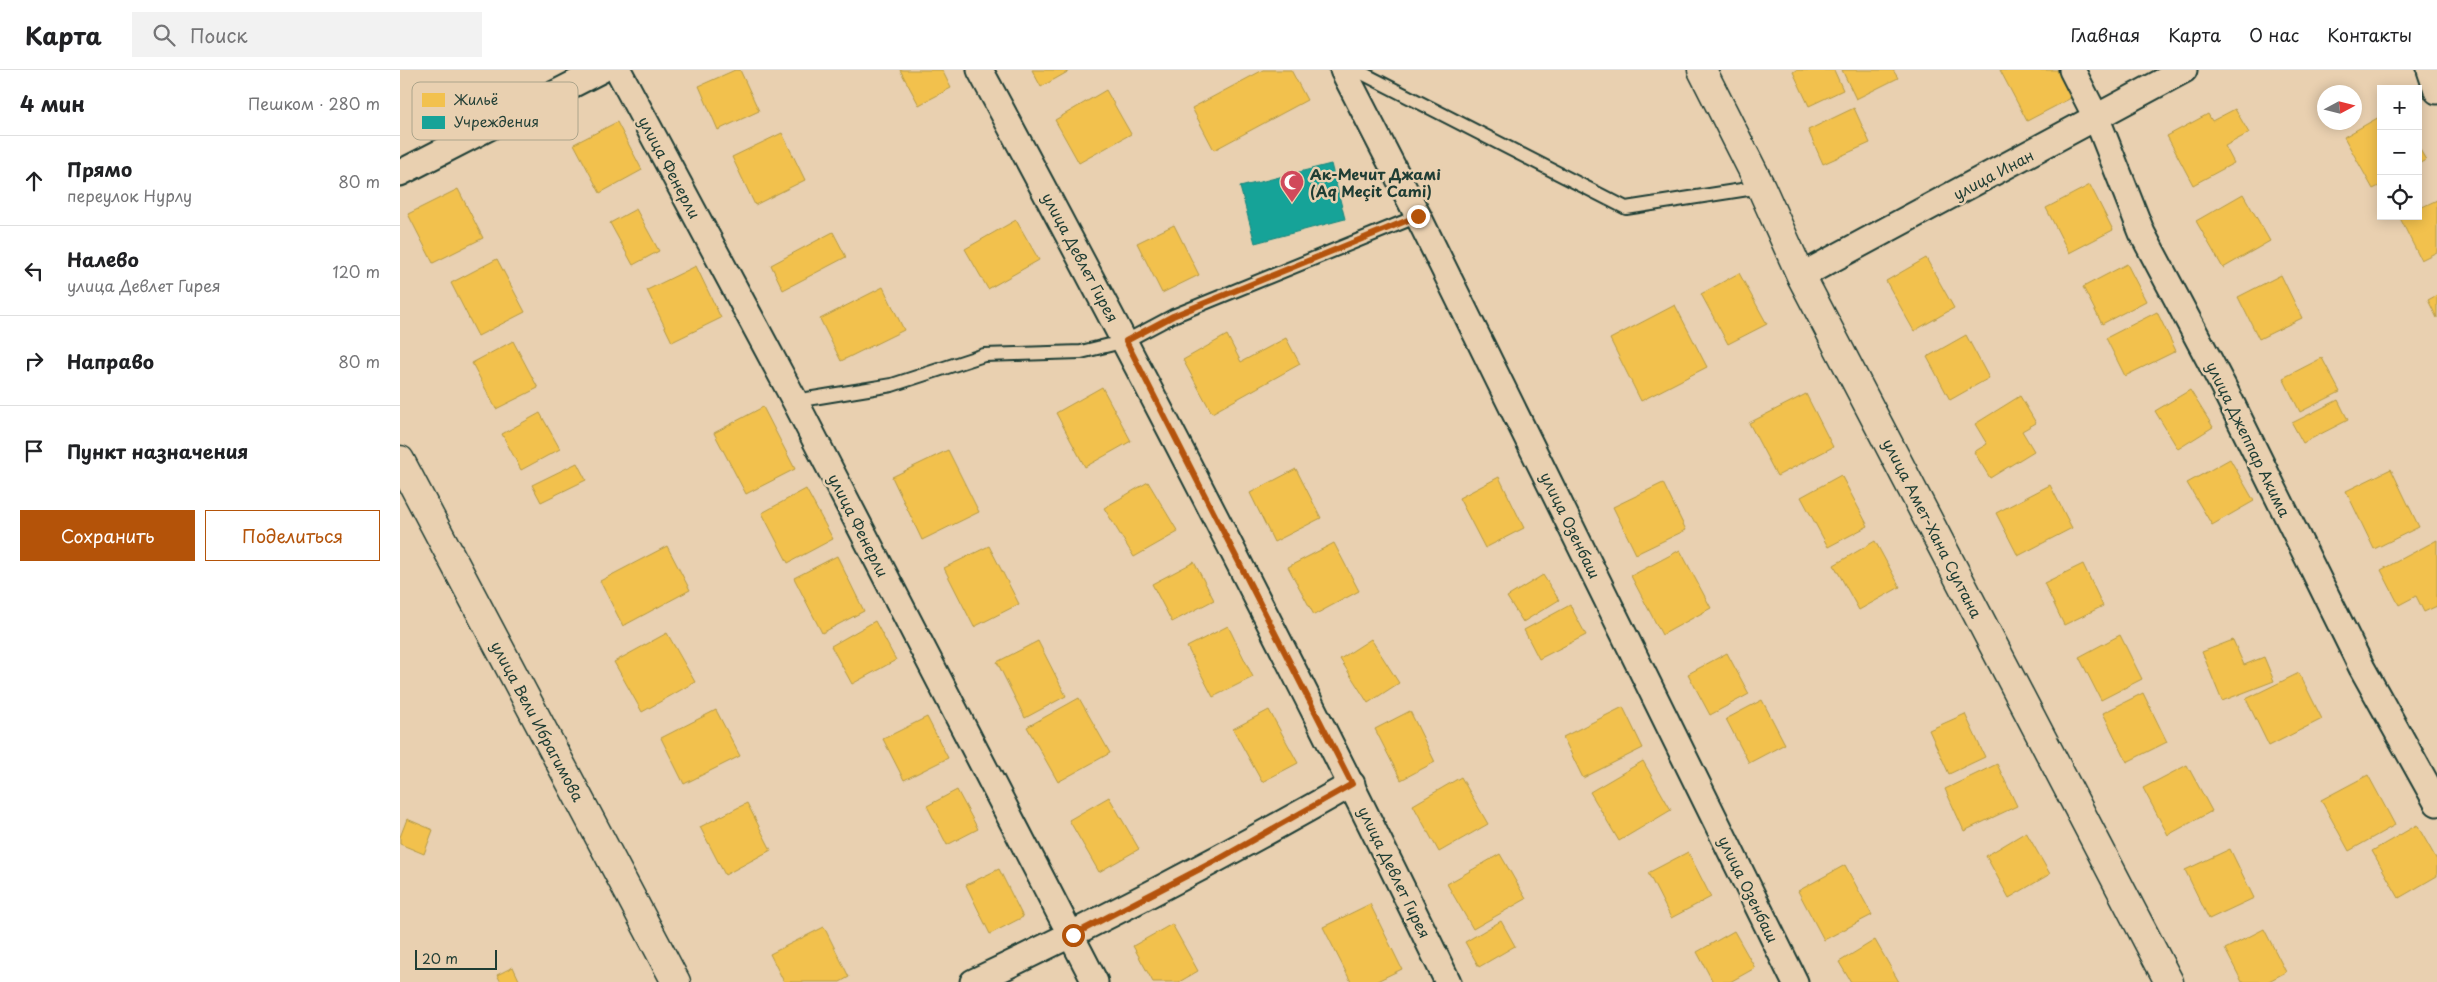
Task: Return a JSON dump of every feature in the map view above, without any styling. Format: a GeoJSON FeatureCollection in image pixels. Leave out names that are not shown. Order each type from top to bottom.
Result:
{"type":"FeatureCollection","features":[{"type":"Feature","properties":{"kind":"street"},"geometry":{"type":"LineString","coordinates":[[577,82],[600,70]]}},
{"type":"Feature","properties":{"kind":"street","name":"улица Фенерли"},"geometry":{"type":"LineString","coordinates":[[618,70],[795,401],[1073,935],[1095,982]]}},
{"type":"Feature","properties":{"kind":"street","name":"улица Девлет Гирея"},"geometry":{"type":"LineString","coordinates":[[980,70],[1126,341],[1352,784],[1448,982]]}},
{"type":"Feature","properties":{"kind":"street","name":"улица Озенбаш"},"geometry":{"type":"LineString","coordinates":[[1343,70],[1418,216],[1795,982]]}},
{"type":"Feature","properties":{"kind":"street","name":"улица Амет-Хана Султана"},"geometry":{"type":"LineString","coordinates":[[1702,70],[1761,187],[1802,276],[2169,982]]}},
{"type":"Feature","properties":{"kind":"street","name":"улица Джеппар Акима"},"geometry":{"type":"LineString","coordinates":[[2072,70],[2097,119],[2142,233],[2223,386],[2362,668],[2437,803]]}},
{"type":"Feature","properties":{"kind":"street","name":"улица Инан"},"geometry":{"type":"LineString","coordinates":[[1802,276],[2097,119],[2184,70]]}},
{"type":"Feature","properties":{"kind":"street"},"geometry":{"type":"LineString","coordinates":[[2430,70],[2437,91]]}},
{"type":"Feature","properties":{"kind":"street"},"geometry":{"type":"LineString","coordinates":[[400,173],[464,140]]}},
{"type":"Feature","properties":{"kind":"street","name":"улица Вели Ибрагимова"},"geometry":{"type":"LineString","coordinates":[[400,460],[676,982]]}},
{"type":"Feature","properties":{"kind":"street"},"geometry":{"type":"LineString","coordinates":[[973,982],[1073,935],[1219,859],[1352,784]]}},
{"type":"Feature","properties":{"kind":"lane"},"geometry":{"type":"LineString","coordinates":[[1356,70],[1626,208],[1761,187]]}},
{"type":"Feature","properties":{"kind":"lane"},"geometry":{"type":"LineString","coordinates":[[795,401],[892,385],[984,355],[1081,352],[1126,341],[1173,316],[1418,216]]}},
{"type":"Feature","properties":{"kind":"building: Жильё"},"geometry":{"type":"Polygon","coordinates":[[[735,70],[740,70],[759,111],[718,130],[699,86],[735,70]]]}},
{"type":"Feature","properties":{"kind":"building: Жильё"},"geometry":{"type":"Polygon","coordinates":[[[900,70],[942,70],[951,88],[919,105],[900,70]]]}},
{"type":"Feature","properties":{"kind":"building: Жильё"},"geometry":{"type":"Polygon","coordinates":[[[1032,70],[1071,70],[1041,87],[1032,70]]]}},
{"type":"Feature","properties":{"kind":"building: Жильё"},"geometry":{"type":"Polygon","coordinates":[[[1263,70],[1291,70],[1307,100],[1214,150],[1192,108],[1263,70]]]}},
{"type":"Feature","properties":{"kind":"building: Жильё"},"geometry":{"type":"Polygon","coordinates":[[[1796,70],[1834,70],[1843,90],[1809,106],[1793,72],[1796,70]]]}},
{"type":"Feature","properties":{"kind":"building: Жильё"},"geometry":{"type":"Polygon","coordinates":[[[1842,70],[1893,70],[1898,78],[1856,99],[1842,70]]]}},
{"type":"Feature","properties":{"kind":"building: Жильё"},"geometry":{"type":"Polygon","coordinates":[[[2000,70],[2059,70],[2073,97],[2027,121],[2000,70]]]}},
{"type":"Feature","properties":{"kind":"building: Жильё"},"geometry":{"type":"Polygon","coordinates":[[[1106,90],[1131,134],[1079,163],[1055,120],[1106,90]]]}},
{"type":"Feature","properties":{"kind":"building: Жильё"},"geometry":{"type":"Polygon","coordinates":[[[1854,108],[1870,143],[1823,164],[1808,130],[1854,108]]]}},
{"type":"Feature","properties":{"kind":"building: Жильё"},"geometry":{"type":"Polygon","coordinates":[[[2235,109],[2249,133],[2225,146],[2234,163],[2193,185],[2167,136],[2208,114],[2212,121],[2235,109]]]}},
{"type":"Feature","properties":{"kind":"building: Жильё"},"geometry":{"type":"Polygon","coordinates":[[[2377,118],[2377,187],[2373,189],[2344,137],[2356,130],[2362,130],[2362,127],[2377,118]]]}},
{"type":"Feature","properties":{"kind":"building: Жильё"},"geometry":{"type":"Polygon","coordinates":[[[617,122],[642,170],[600,193],[574,144],[617,122]]]}},
{"type":"Feature","properties":{"kind":"building: Жильё"},"geometry":{"type":"Polygon","coordinates":[[[782,133],[805,180],[755,205],[732,157],[782,133]]]}},
{"type":"Feature","properties":{"kind":"building: Жильё"},"geometry":{"type":"Polygon","coordinates":[[[2422,153],[2426,160],[2422,162],[2422,153]]]}},
{"type":"Feature","properties":{"kind":"building: Жильё"},"geometry":{"type":"Polygon","coordinates":[[[2090,185],[2113,230],[2069,253],[2046,208],[2090,185]]]}},
{"type":"Feature","properties":{"kind":"building: Жильё"},"geometry":{"type":"Polygon","coordinates":[[[458,189],[483,238],[433,263],[408,214],[458,189]]]}},
{"type":"Feature","properties":{"kind":"building: Жильё"},"geometry":{"type":"Polygon","coordinates":[[[2243,194],[2270,241],[2223,268],[2196,221],[2243,194]]]}},
{"type":"Feature","properties":{"kind":"building: Жильё"},"geometry":{"type":"Polygon","coordinates":[[[2437,200],[2437,252],[2421,260],[2401,220],[2422,220],[2422,207],[2437,200]]]}},
{"type":"Feature","properties":{"kind":"building: Жильё"},"geometry":{"type":"Polygon","coordinates":[[[636,209],[659,251],[633,265],[610,223],[636,209]]]}},
{"type":"Feature","properties":{"kind":"building: Жильё"},"geometry":{"type":"Polygon","coordinates":[[[1016,220],[1039,260],[988,289],[965,249],[1016,220]]]}},
{"type":"Feature","properties":{"kind":"building: Жильё"},"geometry":{"type":"Polygon","coordinates":[[[1174,225],[1199,275],[1162,293],[1137,243],[1174,225]]]}},
{"type":"Feature","properties":{"kind":"building: Жильё"},"geometry":{"type":"Polygon","coordinates":[[[833,232],[846,257],[783,290],[771,265],[833,232]]]}},
{"type":"Feature","properties":{"kind":"building: Жильё"},"geometry":{"type":"Polygon","coordinates":[[[1926,258],[1954,308],[1914,331],[1886,281],[1926,258]]]}},
{"type":"Feature","properties":{"kind":"building: Жильё"},"geometry":{"type":"Polygon","coordinates":[[[497,259],[525,312],[478,336],[451,283],[497,259]]]}},
{"type":"Feature","properties":{"kind":"building: Жильё"},"geometry":{"type":"Polygon","coordinates":[[[2127,264],[2146,301],[2102,324],[2083,287],[2127,264]]]}},
{"type":"Feature","properties":{"kind":"building: Жильё"},"geometry":{"type":"Polygon","coordinates":[[[696,266],[721,318],[672,342],[647,290],[696,266]]]}},
{"type":"Feature","properties":{"kind":"building: Жильё"},"geometry":{"type":"Polygon","coordinates":[[[1739,273],[1767,324],[1728,344],[1701,294],[1739,273]]]}},
{"type":"Feature","properties":{"kind":"building: Жильё"},"geometry":{"type":"Polygon","coordinates":[[[2281,275],[2302,318],[2259,339],[2238,297],[2281,275]]]}},
{"type":"Feature","properties":{"kind":"building: Жильё"},"geometry":{"type":"Polygon","coordinates":[[[883,287],[904,330],[841,361],[820,319],[883,287]]]}},
{"type":"Feature","properties":{"kind":"building: Жильё"},"geometry":{"type":"Polygon","coordinates":[[[2437,295],[2437,318],[2428,300],[2437,295]]]}},
{"type":"Feature","properties":{"kind":"building: Жильё"},"geometry":{"type":"Polygon","coordinates":[[[1675,305],[1707,367],[1641,401],[1610,339],[1675,305]]]}},
{"type":"Feature","properties":{"kind":"building: Жильё"},"geometry":{"type":"Polygon","coordinates":[[[2157,312],[2176,351],[2125,376],[2106,338],[2157,312]]]}},
{"type":"Feature","properties":{"kind":"building: Жильё"},"geometry":{"type":"Polygon","coordinates":[[[1227,335],[1241,362],[1286,338],[1300,364],[1212,413],[1183,360],[1227,335]]]}},
{"type":"Feature","properties":{"kind":"building: Жильё"},"geometry":{"type":"Polygon","coordinates":[[[1966,335],[1989,378],[1950,400],[1927,357],[1966,335]]]}},
{"type":"Feature","properties":{"kind":"building: Жильё"},"geometry":{"type":"Polygon","coordinates":[[[513,341],[538,388],[496,409],[472,363],[513,341]]]}},
{"type":"Feature","properties":{"kind":"building: Жильё"},"geometry":{"type":"Polygon","coordinates":[[[2322,358],[2340,392],[2300,412],[2283,378],[2322,358]]]}},
{"type":"Feature","properties":{"kind":"building: Жильё"},"geometry":{"type":"Polygon","coordinates":[[[1102,387],[1131,441],[1085,467],[1056,413],[1102,387]]]}},
{"type":"Feature","properties":{"kind":"building: Жильё"},"geometry":{"type":"Polygon","coordinates":[[[2190,390],[2213,427],[2178,449],[2155,411],[2190,390]]]}},
{"type":"Feature","properties":{"kind":"building: Жильё"},"geometry":{"type":"Polygon","coordinates":[[[1806,394],[1833,447],[1777,476],[1749,423],[1806,394]]]}},
{"type":"Feature","properties":{"kind":"building: Жильё"},"geometry":{"type":"Polygon","coordinates":[[[2020,396],[2036,423],[2022,431],[2034,451],[1990,478],[1974,452],[1987,444],[1975,424],[2020,396]]]}},
{"type":"Feature","properties":{"kind":"building: Жильё"},"geometry":{"type":"Polygon","coordinates":[[[2338,400],[2348,420],[2303,443],[2292,423],[2338,400]]]}},
{"type":"Feature","properties":{"kind":"building: Жильё"},"geometry":{"type":"Polygon","coordinates":[[[763,407],[795,469],[746,494],[714,433],[763,407]]]}},
{"type":"Feature","properties":{"kind":"building: Жильё"},"geometry":{"type":"Polygon","coordinates":[[[540,413],[560,449],[521,470],[502,434],[540,413]]]}},
{"type":"Feature","properties":{"kind":"building: Жильё"},"geometry":{"type":"Polygon","coordinates":[[[948,450],[979,512],[922,540],[892,477],[948,450]]]}},
{"type":"Feature","properties":{"kind":"building: Жильё"},"geometry":{"type":"Polygon","coordinates":[[[2230,459],[2254,501],[2212,525],[2187,483],[2230,459]]]}},
{"type":"Feature","properties":{"kind":"building: Жильё"},"geometry":{"type":"Polygon","coordinates":[[[577,463],[586,480],[541,502],[532,485],[577,463]]]}},
{"type":"Feature","properties":{"kind":"building: Жильё"},"geometry":{"type":"Polygon","coordinates":[[[1296,469],[1321,518],[1274,542],[1250,493],[1296,469]]]}},
{"type":"Feature","properties":{"kind":"building: Жильё"},"geometry":{"type":"Polygon","coordinates":[[[2391,469],[2419,527],[2374,549],[2346,491],[2391,469]]]}},
{"type":"Feature","properties":{"kind":"building: Жильё"},"geometry":{"type":"Polygon","coordinates":[[[1841,475],[1868,526],[1828,547],[1801,497],[1841,475]]]}},
{"type":"Feature","properties":{"kind":"building: Жильё"},"geometry":{"type":"Polygon","coordinates":[[[1499,477],[1524,528],[1485,548],[1459,498],[1499,477]]]}},
{"type":"Feature","properties":{"kind":"building: Жильё"},"geometry":{"type":"Polygon","coordinates":[[[1148,482],[1178,532],[1134,557],[1104,508],[1148,482]]]}},
{"type":"Feature","properties":{"kind":"building: Жильё"},"geometry":{"type":"Polygon","coordinates":[[[1663,483],[1686,530],[1636,554],[1613,507],[1663,483]]]}},
{"type":"Feature","properties":{"kind":"building: Жильё"},"geometry":{"type":"Polygon","coordinates":[[[2050,485],[2072,528],[2018,556],[1996,513],[2050,485]]]}},
{"type":"Feature","properties":{"kind":"building: Жильё"},"geometry":{"type":"Polygon","coordinates":[[[806,489],[833,539],[788,563],[762,513],[806,489]]]}},
{"type":"Feature","properties":{"kind":"building: Жильё"},"geometry":{"type":"Polygon","coordinates":[[[2437,540],[2437,606],[2424,612],[2416,596],[2399,605],[2381,570],[2437,540]]]}},
{"type":"Feature","properties":{"kind":"building: Жильё"},"geometry":{"type":"Polygon","coordinates":[[[1875,541],[1900,587],[1859,610],[1834,565],[1875,541]]]}},
{"type":"Feature","properties":{"kind":"building: Жильё"},"geometry":{"type":"Polygon","coordinates":[[[1334,543],[1359,591],[1314,615],[1288,567],[1334,543]]]}},
{"type":"Feature","properties":{"kind":"building: Жильё"},"geometry":{"type":"Polygon","coordinates":[[[667,546],[690,590],[623,626],[600,581],[667,546]]]}},
{"type":"Feature","properties":{"kind":"building: Жильё"},"geometry":{"type":"Polygon","coordinates":[[[989,546],[1019,604],[974,627],[944,568],[989,546]]]}},
{"type":"Feature","properties":{"kind":"building: Жильё"},"geometry":{"type":"Polygon","coordinates":[[[1680,550],[1711,608],[1662,635],[1631,576],[1680,550]]]}},
{"type":"Feature","properties":{"kind":"building: Жильё"},"geometry":{"type":"Polygon","coordinates":[[[837,556],[864,611],[822,633],[794,578],[837,556]]]}},
{"type":"Feature","properties":{"kind":"building: Жильё"},"geometry":{"type":"Polygon","coordinates":[[[1194,562],[1214,600],[1172,622],[1152,584],[1194,562]]]}},
{"type":"Feature","properties":{"kind":"building: Жильё"},"geometry":{"type":"Polygon","coordinates":[[[2083,564],[2103,606],[2064,625],[2044,583],[2083,564]]]}},
{"type":"Feature","properties":{"kind":"building: Жильё"},"geometry":{"type":"Polygon","coordinates":[[[1543,575],[1559,600],[1523,622],[1507,597],[1543,575]]]}},
{"type":"Feature","properties":{"kind":"building: Жильё"},"geometry":{"type":"Polygon","coordinates":[[[1570,605],[1586,635],[1539,659],[1524,630],[1570,605]]]}},
{"type":"Feature","properties":{"kind":"building: Жильё"},"geometry":{"type":"Polygon","coordinates":[[[875,621],[896,660],[852,684],[831,646],[875,621]]]}},
{"type":"Feature","properties":{"kind":"building: Жильё"},"geometry":{"type":"Polygon","coordinates":[[[1228,626],[1253,677],[1213,697],[1187,647],[1228,626]]]}},
{"type":"Feature","properties":{"kind":"building: Жильё"},"geometry":{"type":"Polygon","coordinates":[[[667,633],[695,682],[642,712],[614,662],[667,633]]]}},
{"type":"Feature","properties":{"kind":"building: Жильё"},"geometry":{"type":"Polygon","coordinates":[[[2120,635],[2142,679],[2101,700],[2079,657],[2120,635]]]}},
{"type":"Feature","properties":{"kind":"building: Жильё"},"geometry":{"type":"Polygon","coordinates":[[[1371,639],[1399,683],[1368,703],[1340,659],[1371,639]]]}},
{"type":"Feature","properties":{"kind":"building: Жильё"},"geometry":{"type":"Polygon","coordinates":[[[2233,640],[2244,665],[2264,657],[2274,681],[2222,701],[2202,652],[2233,640]]]}},
{"type":"Feature","properties":{"kind":"building: Жильё"},"geometry":{"type":"Polygon","coordinates":[[[1038,641],[1066,696],[1025,718],[997,662],[1038,641]]]}},
{"type":"Feature","properties":{"kind":"building: Жильё"},"geometry":{"type":"Polygon","coordinates":[[[1727,653],[1749,694],[1710,715],[1688,674],[1727,653]]]}},
{"type":"Feature","properties":{"kind":"building: Жильё"},"geometry":{"type":"Polygon","coordinates":[[[2299,673],[2322,719],[2269,746],[2246,699],[2299,673]]]}},
{"type":"Feature","properties":{"kind":"building: Жильё"},"geometry":{"type":"Polygon","coordinates":[[[2143,693],[2167,742],[2127,762],[2103,713],[2143,693]]]}},
{"type":"Feature","properties":{"kind":"building: Жильё"},"geometry":{"type":"Polygon","coordinates":[[[1079,698],[1110,753],[1058,782],[1027,727],[1079,698]]]}},
{"type":"Feature","properties":{"kind":"building: Жильё"},"geometry":{"type":"Polygon","coordinates":[[[1762,700],[1785,744],[1749,763],[1726,719],[1762,700]]]}},
{"type":"Feature","properties":{"kind":"building: Жильё"},"geometry":{"type":"Polygon","coordinates":[[[1623,707],[1643,748],[1583,778],[1563,737],[1623,707]]]}},
{"type":"Feature","properties":{"kind":"building: Жильё"},"geometry":{"type":"Polygon","coordinates":[[[716,710],[740,756],[684,784],[661,738],[716,710]]]}},
{"type":"Feature","properties":{"kind":"building: Жильё"},"geometry":{"type":"Polygon","coordinates":[[[1269,710],[1298,763],[1262,782],[1233,729],[1269,710]]]}},
{"type":"Feature","properties":{"kind":"building: Жильё"},"geometry":{"type":"Polygon","coordinates":[[[1410,711],[1435,762],[1401,780],[1375,729],[1410,711]]]}},
{"type":"Feature","properties":{"kind":"building: Жильё"},"geometry":{"type":"Polygon","coordinates":[[[1965,714],[1985,757],[1949,774],[1929,730],[1965,714]]]}},
{"type":"Feature","properties":{"kind":"building: Жильё"},"geometry":{"type":"Polygon","coordinates":[[[927,717],[948,758],[904,780],[883,739],[927,717]]]}},
{"type":"Feature","properties":{"kind":"building: Жильё"},"geometry":{"type":"Polygon","coordinates":[[[1643,761],[1671,810],[1619,841],[1590,792],[1643,761]]]}},
{"type":"Feature","properties":{"kind":"building: Жильё"},"geometry":{"type":"Polygon","coordinates":[[[1997,764],[2017,806],[1964,831],[1945,789],[1997,764]]]}},
{"type":"Feature","properties":{"kind":"building: Жильё"},"geometry":{"type":"Polygon","coordinates":[[[2187,765],[2212,811],[2168,835],[2143,788],[2187,765]]]}},
{"type":"Feature","properties":{"kind":"building: Жильё"},"geometry":{"type":"Polygon","coordinates":[[[2368,775],[2395,825],[2349,851],[2321,800],[2368,775]]]}},
{"type":"Feature","properties":{"kind":"building: Жильё"},"geometry":{"type":"Polygon","coordinates":[[[1461,777],[1488,824],[1439,852],[1413,805],[1461,777]]]}},
{"type":"Feature","properties":{"kind":"building: Жильё"},"geometry":{"type":"Polygon","coordinates":[[[957,790],[978,829],[947,845],[927,806],[957,790]]]}},
{"type":"Feature","properties":{"kind":"building: Жильё"},"geometry":{"type":"Polygon","coordinates":[[[1109,797],[1139,849],[1099,872],[1069,820],[1109,797]]]}},
{"type":"Feature","properties":{"kind":"building: Жильё"},"geometry":{"type":"Polygon","coordinates":[[[747,803],[771,850],[725,875],[700,827],[747,803]]]}},
{"type":"Feature","properties":{"kind":"building: Жильё"},"geometry":{"type":"Polygon","coordinates":[[[407,819],[433,830],[424,854],[400,844],[400,837],[407,819]]]}},
{"type":"Feature","properties":{"kind":"building: Жильё"},"geometry":{"type":"Polygon","coordinates":[[[2417,825],[2437,860],[2437,876],[2399,898],[2372,851],[2417,825]]]}},
{"type":"Feature","properties":{"kind":"building: Жильё"},"geometry":{"type":"Polygon","coordinates":[[[2026,832],[2050,874],[2009,898],[1986,856],[2026,832]]]}},
{"type":"Feature","properties":{"kind":"building: Жильё"},"geometry":{"type":"Polygon","coordinates":[[[2230,849],[2254,898],[2209,919],[2185,870],[2230,849]]]}},
{"type":"Feature","properties":{"kind":"building: Жильё"},"geometry":{"type":"Polygon","coordinates":[[[1688,852],[1711,897],[1671,918],[1648,873],[1688,852]]]}},
{"type":"Feature","properties":{"kind":"building: Жильё"},"geometry":{"type":"Polygon","coordinates":[[[1500,854],[1526,899],[1473,929],[1447,884],[1500,854]]]}},
{"type":"Feature","properties":{"kind":"building: Жильё"},"geometry":{"type":"Polygon","coordinates":[[[1845,865],[1872,915],[1824,940],[1798,891],[1845,865]]]}},
{"type":"Feature","properties":{"kind":"building: Жильё"},"geometry":{"type":"Polygon","coordinates":[[[999,869],[1023,917],[990,934],[966,885],[999,869]]]}},
{"type":"Feature","properties":{"kind":"building: Жильё"},"geometry":{"type":"Polygon","coordinates":[[[1370,904],[1402,969],[1375,982],[1351,982],[1323,927],[1370,904]]]}},
{"type":"Feature","properties":{"kind":"building: Жильё"},"geometry":{"type":"Polygon","coordinates":[[[1501,921],[1515,946],[1479,967],[1465,942],[1501,921]]]}},
{"type":"Feature","properties":{"kind":"building: Жильё"},"geometry":{"type":"Polygon","coordinates":[[[1172,924],[1198,971],[1179,982],[1153,982],[1133,946],[1172,924]]]}},
{"type":"Feature","properties":{"kind":"building: Жильё"},"geometry":{"type":"Polygon","coordinates":[[[824,927],[849,977],[840,982],[784,982],[770,954],[824,927]]]}},
{"type":"Feature","properties":{"kind":"building: Жильё"},"geometry":{"type":"Polygon","coordinates":[[[2264,929],[2286,972],[2267,982],[2242,982],[2225,949],[2264,929]]]}},
{"type":"Feature","properties":{"kind":"building: Жильё"},"geometry":{"type":"Polygon","coordinates":[[[1734,931],[1755,968],[1730,982],[1713,982],[1697,952],[1734,931]]]}},
{"type":"Feature","properties":{"kind":"building: Жильё"},"geometry":{"type":"Polygon","coordinates":[[[1875,940],[1899,982],[1851,982],[1839,962],[1875,940]]]}},
{"type":"Feature","properties":{"kind":"building: Жильё"},"geometry":{"type":"Polygon","coordinates":[[[513,967],[520,982],[501,982],[497,975],[513,967]]]}},
{"type":"Feature","properties":{"kind":"building: Учреждения","name":"Ак-Мечит Джамі (Aq Meçit Cami)"},"geometry":{"type":"Polygon","coordinates":[[[1331,164],[1345,219],[1255,243],[1240,187],[1331,164]]]}},
{"type":"Feature","properties":{"kind":"place","name":"Ак-Мечит Джамі (Aq Meçit Cami)"},"geometry":{"type":"Point","coordinates":[1292,203]}},
{"type":"Feature","properties":{"kind":"route"},"geometry":{"type":"LineString","coordinates":[[1073,935],[1219,859],[1352,784],[1126,341],[1173,316],[1418,216]]}}]}
